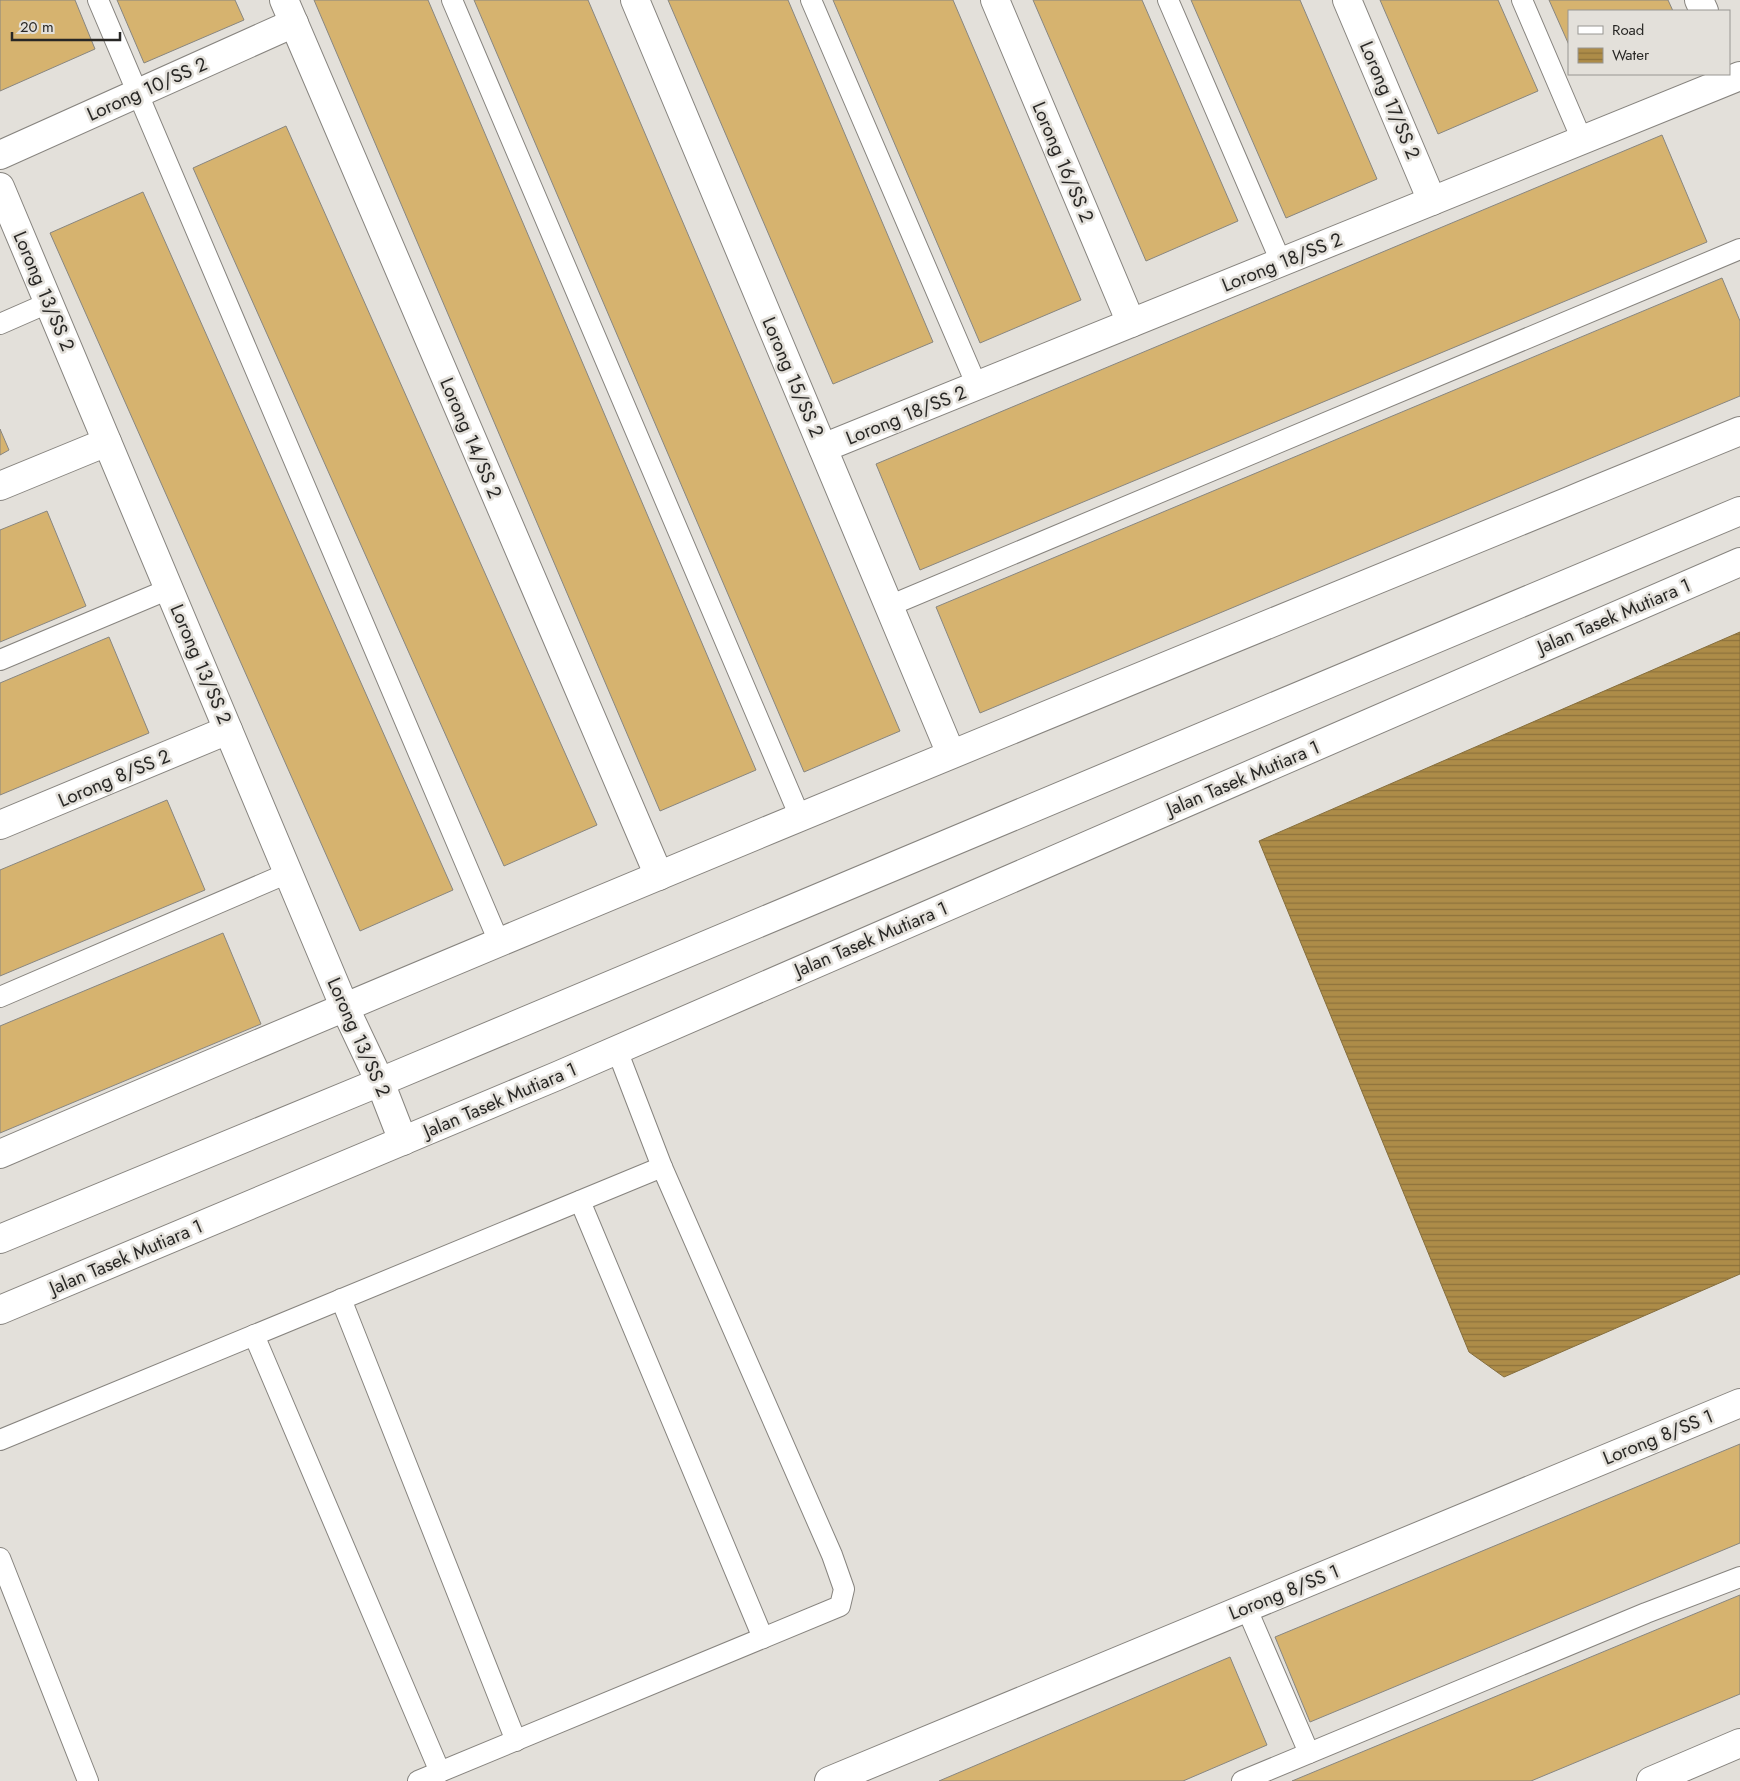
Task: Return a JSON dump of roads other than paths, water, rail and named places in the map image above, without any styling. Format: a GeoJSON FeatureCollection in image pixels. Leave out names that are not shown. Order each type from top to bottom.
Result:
{"type":"FeatureCollection","features":[{"type":"Feature","properties":{"kind":"street","name":"Lorong 15/SS 2"},"geometry":{"type":"LineString","coordinates":[[635,0],[951,754]]}},
{"type":"Feature","properties":{"kind":"street","name":"Lorong 16/SS 2"},"geometry":{"type":"LineString","coordinates":[[995,0],[1131,324]]}},
{"type":"Feature","properties":{"kind":"street","name":"Lorong 17/SS 2"},"geometry":{"type":"LineString","coordinates":[[1348,0],[1432,201]]}},
{"type":"Feature","properties":{"kind":"street","name":"Lorong 10/SS 2"},"geometry":{"type":"LineString","coordinates":[[0,155],[137,94],[289,12]]}},
{"type":"Feature","properties":{"kind":"street","name":"Lorong 14/SS 2"},"geometry":{"type":"LineString","coordinates":[[289,12],[659,876]]}},
{"type":"Feature","properties":{"kind":"street","name":"Lorong 18/SS 2"},"geometry":{"type":"LineString","coordinates":[[823,448],[1582,140],[1735,80]]}},
{"type":"Feature","properties":{"kind":"street","name":"Lorong 13/SS 2"},"geometry":{"type":"LineString","coordinates":[[0,187],[344,1006],[380,1082],[403,1141]]}},
{"type":"Feature","properties":{"kind":"street"},"geometry":{"type":"LineString","coordinates":[[0,1154],[344,1006],[951,754],[1740,431]]}},
{"type":"Feature","properties":{"kind":"street"},"geometry":{"type":"LineString","coordinates":[[0,486],[108,442]]}},
{"type":"Feature","properties":{"kind":"street"},"geometry":{"type":"LineString","coordinates":[[0,1239],[380,1082],[1740,511]]}},
{"type":"Feature","properties":{"kind":"street","name":"Jalan Tasek Mutiara 1"},"geometry":{"type":"LineString","coordinates":[[0,1310],[617,1050],[1740,562]]}},
{"type":"Feature","properties":{"kind":"street","name":"Lorong 8/SS 2"},"geometry":{"type":"LineString","coordinates":[[0,825],[228,730]]}},
{"type":"Feature","properties":{"kind":"street","name":"Lorong 8/SS 1"},"geometry":{"type":"LineString","coordinates":[[829,1781],[1740,1403]]}},
{"type":"Feature","properties":{"kind":"street"},"geometry":{"type":"LineString","coordinates":[[1651,1781],[1740,1743]]}},
{"type":"Feature","properties":{"kind":"lane"},"geometry":{"type":"LineString","coordinates":[[98,0],[499,942]]}},
{"type":"Feature","properties":{"kind":"lane"},"geometry":{"type":"LineString","coordinates":[[452,0],[800,817]]}},
{"type":"Feature","properties":{"kind":"lane"},"geometry":{"type":"LineString","coordinates":[[811,0],[977,386]]}},
{"type":"Feature","properties":{"kind":"lane"},"geometry":{"type":"LineString","coordinates":[[1168,0],[1281,262]]}},
{"type":"Feature","properties":{"kind":"lane"},"geometry":{"type":"LineString","coordinates":[[1522,0],[1582,140]]}},
{"type":"Feature","properties":{"kind":"lane"},"geometry":{"type":"LineString","coordinates":[[889,606],[1740,249]]}},
{"type":"Feature","properties":{"kind":"lane"},"geometry":{"type":"LineString","coordinates":[[0,324],[48,303]]}},
{"type":"Feature","properties":{"kind":"lane"},"geometry":{"type":"LineString","coordinates":[[0,660],[169,589]]}},
{"type":"Feature","properties":{"kind":"lane"},"geometry":{"type":"LineString","coordinates":[[0,997],[288,873]]}},
{"type":"Feature","properties":{"kind":"lane"},"geometry":{"type":"LineString","coordinates":[[418,1781],[840,1606],[844,1589],[832,1555],[662,1167],[617,1050]]}},
{"type":"Feature","properties":{"kind":"lane"},"geometry":{"type":"LineString","coordinates":[[0,1440],[662,1167]]}},
{"type":"Feature","properties":{"kind":"lane"},"geometry":{"type":"LineString","coordinates":[[580,1201],[762,1638]]}},
{"type":"Feature","properties":{"kind":"lane"},"geometry":{"type":"LineString","coordinates":[[341,1299],[516,1740]]}},
{"type":"Feature","properties":{"kind":"lane"},"geometry":{"type":"LineString","coordinates":[[254,1335],[440,1772]]}},
{"type":"Feature","properties":{"kind":"lane"},"geometry":{"type":"LineString","coordinates":[[0,1558],[88,1781]]}},
{"type":"Feature","properties":{"kind":"lane"},"geometry":{"type":"LineString","coordinates":[[1247,1780],[1646,1613],[1740,1577]]}},
{"type":"Feature","properties":{"kind":"lane"},"geometry":{"type":"LineString","coordinates":[[1246,1607],[1309,1753]]}},
{"type":"Feature","properties":{"kind":"water"},"geometry":{"type":"Polygon","coordinates":[[[1740,632],[1740,1274],[1504,1377],[1469,1352],[1259,841],[1740,632]]]}}]}
